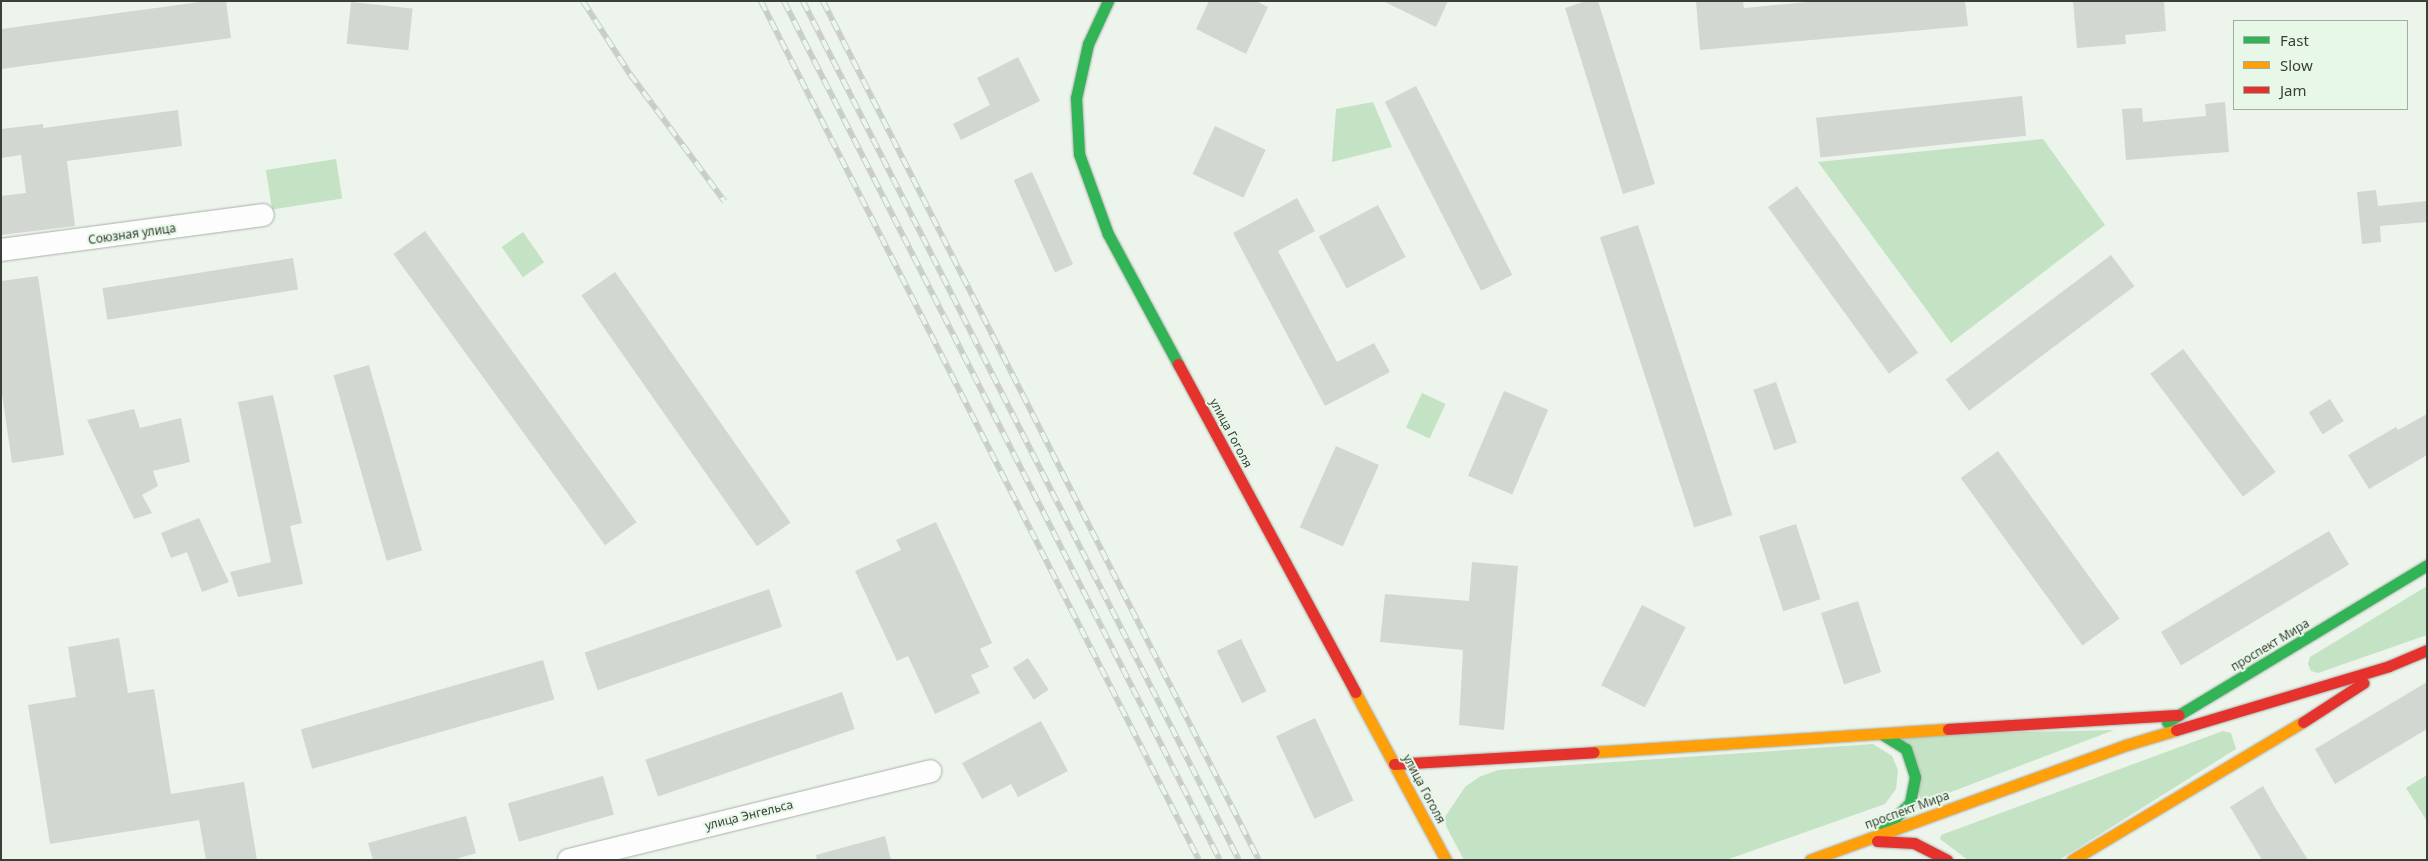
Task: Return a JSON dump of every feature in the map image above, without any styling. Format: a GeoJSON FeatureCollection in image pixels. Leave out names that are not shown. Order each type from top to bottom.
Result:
{"type":"FeatureCollection","features":[{"type":"Feature","properties":{"kind":"street","name":"улица Гоголя"},"geometry":{"type":"LineString","coordinates":[[1108,1],[1088,44],[1076,98],[1075,126],[1079,154],[1108,234],[1446,860]]}},
{"type":"Feature","properties":{"kind":"street","name":"Союзная улица"},"geometry":{"type":"LineString","coordinates":[[1,250],[263,216]]}},
{"type":"Feature","properties":{"kind":"street","name":"проспект Мира"},"geometry":{"type":"LineString","coordinates":[[2126,745],[2179,716],[2427,565]]}},
{"type":"Feature","properties":{"kind":"street","name":"проспект Мира"},"geometry":{"type":"LineString","coordinates":[[1810,860],[2126,745],[2389,666],[2427,650]]}},
{"type":"Feature","properties":{"kind":"street"},"geometry":{"type":"LineString","coordinates":[[2072,860],[2263,748],[2389,666]]}},
{"type":"Feature","properties":{"kind":"street"},"geometry":{"type":"LineString","coordinates":[[1394,764],[2179,716]]}},
{"type":"Feature","properties":{"kind":"street"},"geometry":{"type":"LineString","coordinates":[[1858,843],[1896,820],[1910,802],[1914,791],[1910,756],[1900,743],[1882,734]]}},
{"type":"Feature","properties":{"kind":"street","name":"улица Энгельса"},"geometry":{"type":"LineString","coordinates":[[569,860],[930,771]]}},
{"type":"Feature","properties":{"kind":"street"},"geometry":{"type":"LineString","coordinates":[[1858,843],[1896,840],[1914,843],[1947,860]]}},
{"type":"Feature","properties":{"kind":"green space"},"geometry":{"type":"Polygon","coordinates":[[[1373,102],[1392,147],[1332,162],[1336,109],[1373,102]]]}},
{"type":"Feature","properties":{"kind":"green space"},"geometry":{"type":"Polygon","coordinates":[[[2043,139],[2105,225],[1951,343],[1818,162],[2043,139]]]}},
{"type":"Feature","properties":{"kind":"green space"},"geometry":{"type":"Polygon","coordinates":[[[336,159],[342,199],[272,210],[266,170],[336,159]]]}},
{"type":"Feature","properties":{"kind":"green space"},"geometry":{"type":"Polygon","coordinates":[[[523,232],[544,262],[523,277],[502,247],[523,232]]]}},
{"type":"Feature","properties":{"kind":"green space"},"geometry":{"type":"Polygon","coordinates":[[[1422,393],[1446,404],[1430,438],[1406,427],[1422,393]]]}},
{"type":"Feature","properties":{"kind":"green space"},"geometry":{"type":"Polygon","coordinates":[[[2427,586],[2427,635],[2318,673],[2311,671],[2308,664],[2310,657],[2427,586]]]}},
{"type":"Feature","properties":{"kind":"green space"},"geometry":{"type":"Polygon","coordinates":[[[2114,730],[1922,803],[1899,735],[2114,730]]]}},
{"type":"Feature","properties":{"kind":"green space"},"geometry":{"type":"Polygon","coordinates":[[[2223,731],[2231,733],[2236,749],[2059,860],[1968,860],[1940,839],[1941,835],[2223,731]]]}},
{"type":"Feature","properties":{"kind":"green space"},"geometry":{"type":"Polygon","coordinates":[[[1873,744],[1892,756],[1898,770],[1896,789],[1885,804],[1726,860],[1464,860],[1446,826],[1445,817],[1465,787],[1479,777],[1498,770],[1873,744]]]}},
{"type":"Feature","properties":{"kind":"green space"},"geometry":{"type":"Polygon","coordinates":[[[2427,775],[2427,821],[2406,788],[2427,775]]]}},
{"type":"Feature","properties":{"kind":"building"},"geometry":{"type":"Polygon","coordinates":[[[207,1],[226,1],[231,38],[1,69],[1,29],[207,1]]]}},
{"type":"Feature","properties":{"kind":"building"},"geometry":{"type":"Polygon","coordinates":[[[1209,1],[1256,1],[1268,7],[1246,54],[1196,29],[1209,1]]]}},
{"type":"Feature","properties":{"kind":"building"},"geometry":{"type":"Polygon","coordinates":[[[1383,1],[1448,1],[1436,27],[1383,1]]]}},
{"type":"Feature","properties":{"kind":"building"},"geometry":{"type":"Polygon","coordinates":[[[1586,1],[1598,1],[1655,184],[1623,194],[1565,8],[1586,1]]]}},
{"type":"Feature","properties":{"kind":"building"},"geometry":{"type":"Polygon","coordinates":[[[1696,1],[1743,1],[1744,8],[1818,1],[1965,1],[1968,26],[1700,50],[1696,1]]]}},
{"type":"Feature","properties":{"kind":"building"},"geometry":{"type":"Polygon","coordinates":[[[2073,1],[2164,1],[2166,31],[2125,35],[2126,44],[2077,48],[2073,1]]]}},
{"type":"Feature","properties":{"kind":"building"},"geometry":{"type":"Polygon","coordinates":[[[351,2],[413,8],[408,50],[347,44],[351,2]]]}},
{"type":"Feature","properties":{"kind":"building"},"geometry":{"type":"Polygon","coordinates":[[[1018,57],[1040,101],[961,140],[953,124],[990,105],[977,78],[1018,57]]]}},
{"type":"Feature","properties":{"kind":"building"},"geometry":{"type":"Polygon","coordinates":[[[1416,86],[1512,275],[1481,291],[1385,102],[1416,86]]]}},
{"type":"Feature","properties":{"kind":"building"},"geometry":{"type":"Polygon","coordinates":[[[2022,96],[2026,136],[1820,157],[1816,118],[2022,96]]]}},
{"type":"Feature","properties":{"kind":"building"},"geometry":{"type":"Polygon","coordinates":[[[2225,102],[2229,152],[2126,160],[2122,109],[2142,108],[2143,122],[2206,116],[2205,104],[2225,102]]]}},
{"type":"Feature","properties":{"kind":"building"},"geometry":{"type":"Polygon","coordinates":[[[178,110],[182,146],[67,161],[75,226],[1,235],[1,196],[26,193],[21,155],[1,158],[1,129],[43,124],[43,128],[178,110]]]}},
{"type":"Feature","properties":{"kind":"building"},"geometry":{"type":"Polygon","coordinates":[[[1215,126],[1266,150],[1243,198],[1193,174],[1215,126]]]}},
{"type":"Feature","properties":{"kind":"building"},"geometry":{"type":"Polygon","coordinates":[[[1032,172],[1073,264],[1055,272],[1014,180],[1032,172]]]}},
{"type":"Feature","properties":{"kind":"building"},"geometry":{"type":"Polygon","coordinates":[[[1797,186],[1918,353],[1889,374],[1768,207],[1797,186]]]}},
{"type":"Feature","properties":{"kind":"building"},"geometry":{"type":"Polygon","coordinates":[[[2376,190],[2378,206],[2427,201],[2427,222],[2380,226],[2381,242],[2362,244],[2357,192],[2376,190]]]}},
{"type":"Feature","properties":{"kind":"building"},"geometry":{"type":"Polygon","coordinates":[[[1297,198],[1315,231],[1278,251],[1337,362],[1374,343],[1390,372],[1325,406],[1233,233],[1297,198]]]}},
{"type":"Feature","properties":{"kind":"building"},"geometry":{"type":"Polygon","coordinates":[[[1378,205],[1406,257],[1347,289],[1319,236],[1378,205]]]}},
{"type":"Feature","properties":{"kind":"building"},"geometry":{"type":"Polygon","coordinates":[[[1638,225],[1732,515],[1694,527],[1600,237],[1638,225]]]}},
{"type":"Feature","properties":{"kind":"building"},"geometry":{"type":"Polygon","coordinates":[[[425,231],[637,522],[605,545],[393,254],[425,231]]]}},
{"type":"Feature","properties":{"kind":"building"},"geometry":{"type":"Polygon","coordinates":[[[2111,255],[2134,286],[1969,411],[1946,380],[2111,255]]]}},
{"type":"Feature","properties":{"kind":"building"},"geometry":{"type":"Polygon","coordinates":[[[293,258],[298,290],[107,320],[102,288],[293,258]]]}},
{"type":"Feature","properties":{"kind":"building"},"geometry":{"type":"Polygon","coordinates":[[[615,272],[791,523],[757,546],[581,296],[615,272]]]}},
{"type":"Feature","properties":{"kind":"building"},"geometry":{"type":"Polygon","coordinates":[[[38,276],[64,455],[12,463],[1,387],[1,281],[38,276]]]}},
{"type":"Feature","properties":{"kind":"building"},"geometry":{"type":"Polygon","coordinates":[[[2183,349],[2276,472],[2243,497],[2150,374],[2183,349]]]}},
{"type":"Feature","properties":{"kind":"building"},"geometry":{"type":"Polygon","coordinates":[[[369,365],[422,551],[387,561],[333,375],[369,365]]]}},
{"type":"Feature","properties":{"kind":"building"},"geometry":{"type":"Polygon","coordinates":[[[1776,382],[1797,443],[1774,450],[1753,390],[1776,382]]]}},
{"type":"Feature","properties":{"kind":"building"},"geometry":{"type":"Polygon","coordinates":[[[1504,391],[1548,410],[1512,494],[1468,476],[1504,391]]]}},
{"type":"Feature","properties":{"kind":"building"},"geometry":{"type":"Polygon","coordinates":[[[273,395],[302,523],[290,526],[303,584],[238,597],[230,572],[271,562],[238,402],[273,395]]]}},
{"type":"Feature","properties":{"kind":"building"},"geometry":{"type":"Polygon","coordinates":[[[2330,399],[2344,421],[2323,434],[2309,412],[2330,399]]]}},
{"type":"Feature","properties":{"kind":"building"},"geometry":{"type":"Polygon","coordinates":[[[134,409],[140,428],[181,418],[190,462],[153,471],[158,486],[142,495],[152,513],[134,519],[87,420],[134,409]]]}},
{"type":"Feature","properties":{"kind":"building"},"geometry":{"type":"Polygon","coordinates":[[[2427,414],[2427,455],[2369,489],[2348,455],[2396,427],[2398,430],[2427,414]]]}},
{"type":"Feature","properties":{"kind":"building"},"geometry":{"type":"Polygon","coordinates":[[[1336,446],[1379,465],[1343,546],[1300,527],[1336,446]]]}},
{"type":"Feature","properties":{"kind":"building"},"geometry":{"type":"Polygon","coordinates":[[[1998,451],[2120,618],[2082,646],[1961,478],[1998,451]]]}},
{"type":"Feature","properties":{"kind":"building"},"geometry":{"type":"Polygon","coordinates":[[[199,518],[229,582],[202,592],[187,552],[171,558],[161,533],[199,518]]]}},
{"type":"Feature","properties":{"kind":"building"},"geometry":{"type":"Polygon","coordinates":[[[936,522],[992,643],[980,649],[989,667],[971,675],[980,693],[935,714],[908,656],[897,661],[855,571],[901,550],[896,540],[936,522]]]}},
{"type":"Feature","properties":{"kind":"building"},"geometry":{"type":"Polygon","coordinates":[[[1796,524],[1820,599],[1783,611],[1759,536],[1796,524]]]}},
{"type":"Feature","properties":{"kind":"building"},"geometry":{"type":"Polygon","coordinates":[[[2329,531],[2349,564],[2181,665],[2161,632],[2329,531]]]}},
{"type":"Feature","properties":{"kind":"building"},"geometry":{"type":"Polygon","coordinates":[[[1472,562],[1518,566],[1504,730],[1459,725],[1463,650],[1380,642],[1385,594],[1469,601],[1472,562]]]}},
{"type":"Feature","properties":{"kind":"building"},"geometry":{"type":"Polygon","coordinates":[[[769,589],[782,627],[598,690],[585,652],[769,589]]]}},
{"type":"Feature","properties":{"kind":"building"},"geometry":{"type":"Polygon","coordinates":[[[1858,601],[1881,672],[1844,684],[1821,613],[1858,601]]]}},
{"type":"Feature","properties":{"kind":"building"},"geometry":{"type":"Polygon","coordinates":[[[1642,605],[1686,627],[1645,707],[1601,685],[1642,605]]]}},
{"type":"Feature","properties":{"kind":"building"},"geometry":{"type":"Polygon","coordinates":[[[119,638],[128,693],[154,689],[171,794],[244,782],[257,860],[206,860],[199,820],[50,844],[28,705],[76,697],[68,647],[119,638]]]}},
{"type":"Feature","properties":{"kind":"building"},"geometry":{"type":"Polygon","coordinates":[[[1241,639],[1266,691],[1242,703],[1217,651],[1241,639]]]}},
{"type":"Feature","properties":{"kind":"building"},"geometry":{"type":"Polygon","coordinates":[[[1028,658],[1049,690],[1034,700],[1013,668],[1028,658]]]}},
{"type":"Feature","properties":{"kind":"building"},"geometry":{"type":"Polygon","coordinates":[[[543,660],[554,699],[312,769],[301,729],[543,660]]]}},
{"type":"Feature","properties":{"kind":"building"},"geometry":{"type":"Polygon","coordinates":[[[2427,682],[2427,729],[2335,784],[2315,749],[2427,682]]]}},
{"type":"Feature","properties":{"kind":"building"},"geometry":{"type":"Polygon","coordinates":[[[842,692],[855,729],[658,797],[645,760],[842,692]]]}},
{"type":"Feature","properties":{"kind":"building"},"geometry":{"type":"Polygon","coordinates":[[[1315,718],[1353,800],[1314,819],[1276,736],[1315,718]]]}},
{"type":"Feature","properties":{"kind":"building"},"geometry":{"type":"Polygon","coordinates":[[[1041,721],[1068,771],[1018,797],[1011,784],[982,799],[962,763],[1041,721]]]}},
{"type":"Feature","properties":{"kind":"building"},"geometry":{"type":"Polygon","coordinates":[[[603,776],[614,814],[519,842],[508,803],[603,776]]]}},
{"type":"Feature","properties":{"kind":"building"},"geometry":{"type":"Polygon","coordinates":[[[2263,786],[2308,860],[2262,860],[2230,807],[2263,786]]]}},
{"type":"Feature","properties":{"kind":"building"},"geometry":{"type":"Polygon","coordinates":[[[466,816],[476,853],[453,860],[373,860],[368,843],[466,816]]]}},
{"type":"Feature","properties":{"kind":"building"},"geometry":{"type":"Polygon","coordinates":[[[885,836],[891,860],[817,860],[816,855],[885,836]]]}},
{"type":"Feature","properties":{"kind":"railway"},"geometry":{"type":"LineString","coordinates":[[583,1],[630,74],[725,202]]}},
{"type":"Feature","properties":{"kind":"railway"},"geometry":{"type":"LineString","coordinates":[[761,1],[1199,860]]}},
{"type":"Feature","properties":{"kind":"railway"},"geometry":{"type":"LineString","coordinates":[[784,1],[1220,860]]}},
{"type":"Feature","properties":{"kind":"railway"},"geometry":{"type":"LineString","coordinates":[[803,1],[1239,860]]}},
{"type":"Feature","properties":{"kind":"railway"},"geometry":{"type":"LineString","coordinates":[[823,1],[1259,860]]}},
{"type":"Feature","properties":{"kind":"traffic: fast"},"geometry":{"type":"LineString","coordinates":[[1108,1],[1088,44],[1076,98],[1079,154],[1108,234],[1178,364]]}},
{"type":"Feature","properties":{"kind":"traffic: fast"},"geometry":{"type":"LineString","coordinates":[[2167,722],[2427,565]]}},
{"type":"Feature","properties":{"kind":"traffic: fast"},"geometry":{"type":"LineString","coordinates":[[1882,734],[1906,749],[1915,777],[1910,803],[1883,830]]}},
{"type":"Feature","properties":{"kind":"traffic: slow"},"geometry":{"type":"LineString","coordinates":[[1355,692],[1446,860]]}},
{"type":"Feature","properties":{"kind":"traffic: slow"},"geometry":{"type":"LineString","coordinates":[[2072,860],[2303,722]]}},
{"type":"Feature","properties":{"kind":"traffic: slow"},"geometry":{"type":"LineString","coordinates":[[1594,752],[1948,729]]}},
{"type":"Feature","properties":{"kind":"traffic: slow"},"geometry":{"type":"LineString","coordinates":[[1810,860],[2126,745],[2176,730]]}},
{"type":"Feature","properties":{"kind":"traffic: jam"},"geometry":{"type":"LineString","coordinates":[[1178,364],[1355,692]]}},
{"type":"Feature","properties":{"kind":"traffic: jam"},"geometry":{"type":"LineString","coordinates":[[2176,730],[2389,666],[2427,650]]}},
{"type":"Feature","properties":{"kind":"traffic: jam"},"geometry":{"type":"LineString","coordinates":[[2303,722],[2363,683]]}},
{"type":"Feature","properties":{"kind":"traffic: jam"},"geometry":{"type":"LineString","coordinates":[[1948,729],[2179,715]]}},
{"type":"Feature","properties":{"kind":"traffic: jam"},"geometry":{"type":"LineString","coordinates":[[1394,764],[1594,752]]}},
{"type":"Feature","properties":{"kind":"traffic: jam"},"geometry":{"type":"LineString","coordinates":[[1877,841],[1914,843],[1947,860]]}}]}
